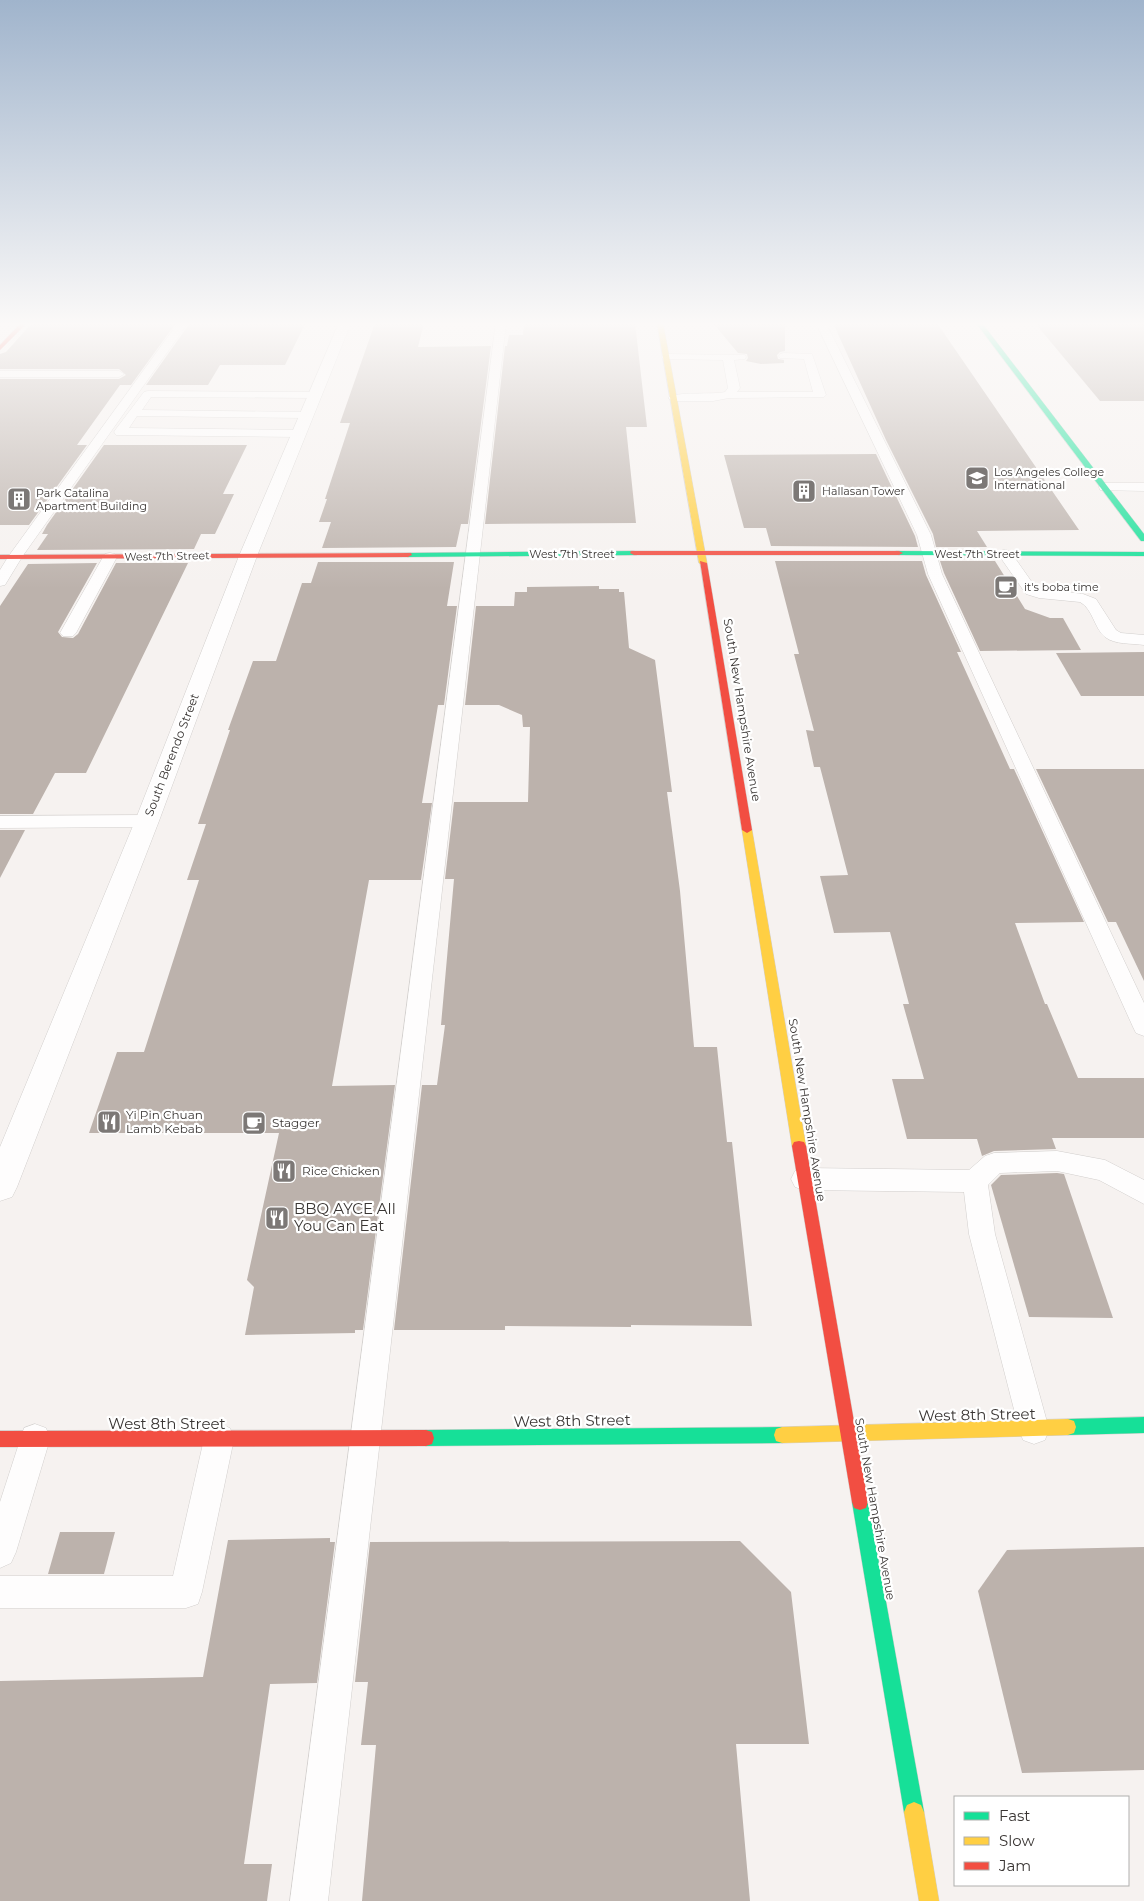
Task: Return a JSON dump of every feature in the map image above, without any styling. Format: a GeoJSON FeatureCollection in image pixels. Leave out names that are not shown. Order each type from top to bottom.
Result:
{"type":"FeatureCollection","features":[{"type":"Feature","properties":{"kind":"street","name":"South New Hampshire Avenue"},"geometry":{"type":"LineString","coordinates":[[676,412],[702,554],[847,1434],[930,1901]]}},
{"type":"Feature","properties":{"kind":"street"},"geometry":{"type":"LineString","coordinates":[[1048,412],[1144,539]]}},
{"type":"Feature","properties":{"kind":"street","name":"South Berendo Street"},"geometry":{"type":"LineString","coordinates":[[0,1187],[147,821],[248,556],[307,414]]}},
{"type":"Feature","properties":{"kind":"street","name":"West 7th Street"},"geometry":{"type":"LineString","coordinates":[[0,557],[473,554],[1144,554]]}},
{"type":"Feature","properties":{"kind":"street","name":"West 8th Street"},"geometry":{"type":"LineString","coordinates":[[0,1439],[366,1439],[847,1434],[1144,1425]]}},
{"type":"Feature","properties":{"kind":"lane"},"geometry":{"type":"LineString","coordinates":[[0,582],[15,557],[119,412]]}},
{"type":"Feature","properties":{"kind":"lane"},"geometry":{"type":"LineString","coordinates":[[309,1901],[490,412]]}},
{"type":"Feature","properties":{"kind":"lane"},"geometry":{"type":"LineString","coordinates":[[864,412],[924,535],[935,574],[1144,1027]]}},
{"type":"Feature","properties":{"kind":"lane"},"geometry":{"type":"LineString","coordinates":[[134,413],[307,414],[264,433],[120,432],[134,413]]}},
{"type":"Feature","properties":{"kind":"lane"},"geometry":{"type":"LineString","coordinates":[[264,433],[273,414]]}},
{"type":"Feature","properties":{"kind":"lane"},"geometry":{"type":"LineString","coordinates":[[1105,487],[1144,486]]}},
{"type":"Feature","properties":{"kind":"lane"},"geometry":{"type":"LineString","coordinates":[[1005,554],[1031,591],[1039,594],[1083,598],[1091,602],[1110,633],[1117,637],[1144,640]]}},
{"type":"Feature","properties":{"kind":"lane"},"geometry":{"type":"LineString","coordinates":[[68,633],[110,557]]}},
{"type":"Feature","properties":{"kind":"lane"},"geometry":{"type":"LineString","coordinates":[[0,822],[147,821]]}},
{"type":"Feature","properties":{"kind":"lane"},"geometry":{"type":"LineString","coordinates":[[804,1180],[975,1181],[994,1163],[1057,1160],[1105,1171],[1144,1194]]}},
{"type":"Feature","properties":{"kind":"lane"},"geometry":{"type":"LineString","coordinates":[[975,1181],[982,1234],[1034,1429]]}},
{"type":"Feature","properties":{"kind":"lane"},"geometry":{"type":"LineString","coordinates":[[0,1552],[35,1439]]}},
{"type":"Feature","properties":{"kind":"lane"},"geometry":{"type":"LineString","coordinates":[[0,1592],[186,1592],[219,1439]]}},
{"type":"Feature","properties":{"kind":"building"},"geometry":{"type":"Polygon","coordinates":[[[0,412],[101,412],[77,445],[87,445],[29,525],[0,525],[0,412]]]}},
{"type":"Feature","properties":{"kind":"building"},"geometry":{"type":"Polygon","coordinates":[[[344,412],[483,412],[468,524],[461,524],[456,547],[322,548],[331,522],[319,522],[350,423],[340,423],[344,412]]]}},
{"type":"Feature","properties":{"kind":"building"},"geometry":{"type":"Polygon","coordinates":[[[498,412],[645,412],[647,427],[626,427],[636,523],[485,524],[498,412]]]}},
{"type":"Feature","properties":{"kind":"building","name":"Los Angeles College International"},"geometry":{"type":"Polygon","coordinates":[[[873,412],[998,412],[1079,530],[977,531],[987,547],[936,547],[933,534],[873,412]]]}},
{"type":"Feature","properties":{"kind":"building"},"geometry":{"type":"Polygon","coordinates":[[[104,445],[247,445],[223,494],[234,494],[215,534],[201,534],[194,549],[37,550],[48,534],[42,534],[47,525],[104,445]]]}},
{"type":"Feature","properties":{"kind":"building","name":"Hallasan Tower"},"geometry":{"type":"Polygon","coordinates":[[[876,454],[915,536],[918,547],[771,546],[766,528],[744,528],[724,455],[876,454]]]}},
{"type":"Feature","properties":{"kind":"building"},"geometry":{"type":"Polygon","coordinates":[[[775,561],[922,561],[926,575],[961,652],[957,652],[1010,769],[1014,769],[1084,922],[1015,923],[1045,1004],[1047,1004],[1078,1078],[1144,1078],[1144,1138],[1052,1138],[1056,1149],[994,1151],[982,1156],[977,1139],[907,1139],[892,1079],[924,1079],[903,1004],[909,1004],[890,932],[834,933],[820,876],[848,875],[820,767],[814,767],[806,730],[814,731],[794,654],[799,654],[775,561]]]}},
{"type":"Feature","properties":{"kind":"building"},"geometry":{"type":"Polygon","coordinates":[[[940,561],[995,561],[1025,609],[1050,618],[1063,618],[1081,650],[980,651],[940,561]]]}},
{"type":"Feature","properties":{"kind":"building"},"geometry":{"type":"Polygon","coordinates":[[[318,562],[454,562],[447,606],[457,606],[444,705],[438,705],[422,803],[432,803],[421,880],[369,880],[332,1086],[395,1085],[363,1330],[355,1330],[355,1333],[245,1335],[254,1287],[247,1280],[279,1133],[89,1133],[117,1052],[144,1052],[199,880],[187,880],[206,824],[198,824],[230,730],[228,730],[253,661],[276,661],[302,583],[311,583],[318,562]]]}},
{"type":"Feature","properties":{"kind":"building"},"geometry":{"type":"Polygon","coordinates":[[[97,563],[58,632],[62,637],[73,638],[78,634],[116,563],[188,563],[86,773],[55,773],[33,814],[0,814],[0,606],[28,564],[97,563]]]}},
{"type":"Feature","properties":{"kind":"building"},"geometry":{"type":"Polygon","coordinates":[[[599,586],[599,589],[619,589],[619,592],[624,592],[629,648],[655,660],[672,792],[667,792],[680,891],[694,1047],[717,1047],[727,1142],[732,1142],[752,1326],[505,1326],[505,1330],[394,1330],[422,1085],[437,1085],[445,1025],[441,1025],[454,879],[445,879],[454,802],[528,802],[530,727],[523,727],[522,715],[499,705],[465,705],[476,606],[514,606],[515,592],[527,592],[527,587],[599,586]]]}},
{"type":"Feature","properties":{"kind":"building"},"geometry":{"type":"Polygon","coordinates":[[[1144,652],[1144,696],[1081,696],[1056,653],[1144,652]]]}},
{"type":"Feature","properties":{"kind":"building"},"geometry":{"type":"Polygon","coordinates":[[[1036,769],[1144,769],[1144,981],[1116,922],[1108,922],[1036,769]]]}},
{"type":"Feature","properties":{"kind":"building"},"geometry":{"type":"Polygon","coordinates":[[[0,830],[25,830],[0,878],[0,830]]]}},
{"type":"Feature","properties":{"kind":"building"},"geometry":{"type":"Polygon","coordinates":[[[1064,1174],[1113,1318],[1029,1317],[991,1185],[1001,1175],[1064,1174]]]}},
{"type":"Feature","properties":{"kind":"building"},"geometry":{"type":"Polygon","coordinates":[[[60,1532],[115,1532],[104,1574],[48,1574],[60,1532]]]}},
{"type":"Feature","properties":{"kind":"building"},"geometry":{"type":"Polygon","coordinates":[[[330,1538],[330,1542],[335,1542],[317,1683],[270,1684],[244,1864],[272,1864],[267,1901],[0,1901],[0,1681],[203,1677],[228,1540],[330,1538]]]}},
{"type":"Feature","properties":{"kind":"building"},"geometry":{"type":"Polygon","coordinates":[[[740,1541],[791,1592],[809,1744],[736,1744],[750,1901],[362,1901],[376,1745],[361,1745],[368,1682],[355,1682],[370,1542],[740,1541]]]}},
{"type":"Feature","properties":{"kind":"building"},"geometry":{"type":"Polygon","coordinates":[[[1144,1547],[1144,1770],[1022,1773],[978,1591],[1007,1550],[1144,1547]]]}},
{"type":"Feature","properties":{"kind":"traffic: fast"},"geometry":{"type":"LineString","coordinates":[[1047,412],[1144,539]]}},
{"type":"Feature","properties":{"kind":"traffic: fast"},"geometry":{"type":"LineString","coordinates":[[408,555],[634,553]]}},
{"type":"Feature","properties":{"kind":"traffic: fast"},"geometry":{"type":"LineString","coordinates":[[899,553],[1144,554]]}},
{"type":"Feature","properties":{"kind":"traffic: fast"},"geometry":{"type":"LineString","coordinates":[[1068,1427],[1144,1425]]}},
{"type":"Feature","properties":{"kind":"traffic: fast"},"geometry":{"type":"LineString","coordinates":[[426,1438],[782,1435]]}},
{"type":"Feature","properties":{"kind":"traffic: fast"},"geometry":{"type":"LineString","coordinates":[[860,1502],[914,1812]]}},
{"type":"Feature","properties":{"kind":"traffic: slow"},"geometry":{"type":"LineString","coordinates":[[676,412],[703,563]]}},
{"type":"Feature","properties":{"kind":"traffic: slow"},"geometry":{"type":"LineString","coordinates":[[747,830],[799,1146]]}},
{"type":"Feature","properties":{"kind":"traffic: slow"},"geometry":{"type":"LineString","coordinates":[[782,1435],[1068,1427]]}},
{"type":"Feature","properties":{"kind":"traffic: slow"},"geometry":{"type":"LineString","coordinates":[[914,1812],[929,1901]]}},
{"type":"Feature","properties":{"kind":"traffic: jam"},"geometry":{"type":"LineString","coordinates":[[634,553],[899,553]]}},
{"type":"Feature","properties":{"kind":"traffic: jam"},"geometry":{"type":"LineString","coordinates":[[0,557],[408,555]]}},
{"type":"Feature","properties":{"kind":"traffic: jam"},"geometry":{"type":"LineString","coordinates":[[703,563],[747,830]]}},
{"type":"Feature","properties":{"kind":"traffic: jam"},"geometry":{"type":"LineString","coordinates":[[799,1146],[860,1502]]}},
{"type":"Feature","properties":{"kind":"traffic: jam"},"geometry":{"type":"LineString","coordinates":[[0,1439],[426,1438]]}},
{"type":"Feature","properties":{"kind":"place","name":"Los Angeles College International"},"geometry":{"type":"Point","coordinates":[977,478]}},
{"type":"Feature","properties":{"kind":"place","name":"Hallasan Tower"},"geometry":{"type":"Point","coordinates":[804,491]}},
{"type":"Feature","properties":{"kind":"place","name":"Park Catalina Apartment Building"},"geometry":{"type":"Point","coordinates":[19,499]}},
{"type":"Feature","properties":{"kind":"place","name":"it's boba time"},"geometry":{"type":"Point","coordinates":[1006,587]}},
{"type":"Feature","properties":{"kind":"place","name":"Yi Pin Chuan Lamb Kebab"},"geometry":{"type":"Point","coordinates":[109,1122]}},
{"type":"Feature","properties":{"kind":"place","name":"Stagger"},"geometry":{"type":"Point","coordinates":[254,1123]}},
{"type":"Feature","properties":{"kind":"place","name":"Rice Chicken"},"geometry":{"type":"Point","coordinates":[284,1171]}},
{"type":"Feature","properties":{"kind":"place","name":"BBQ AYCE All You Can Eat"},"geometry":{"type":"Point","coordinates":[277,1218]}}]}
